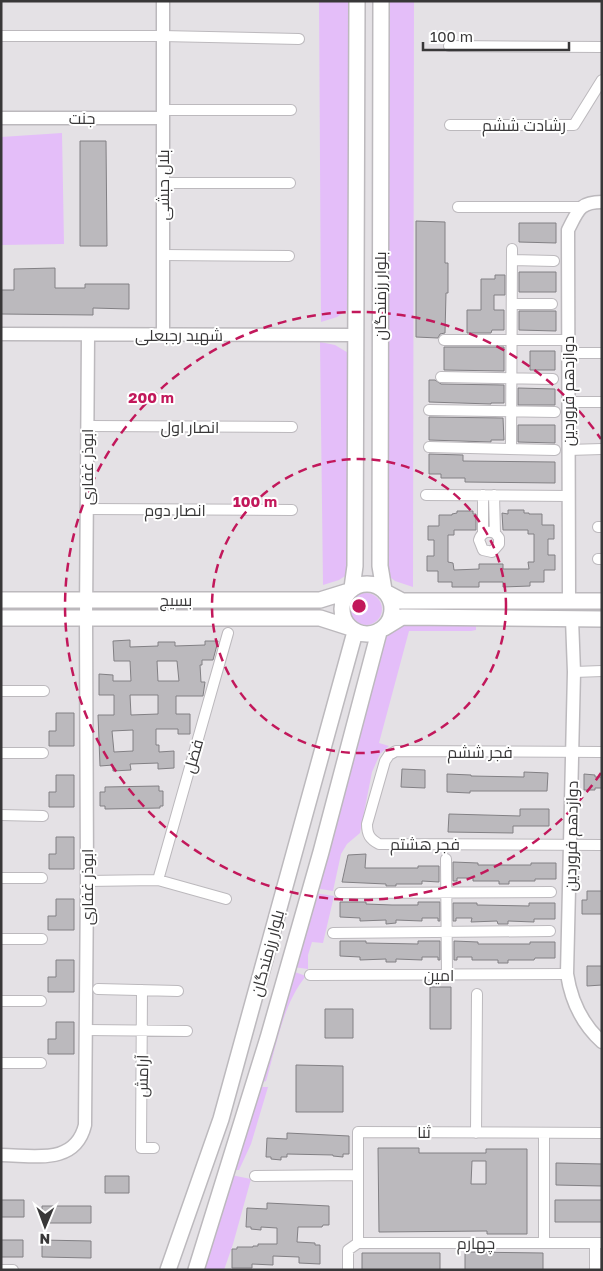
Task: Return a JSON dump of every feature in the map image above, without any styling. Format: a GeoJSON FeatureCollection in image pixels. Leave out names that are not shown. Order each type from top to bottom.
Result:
{"type":"FeatureCollection","features":[{"type":"Feature","properties":{"kind":"main road","name":"بلوار رزمندگان"},"geometry":{"type":"LineString","coordinates":[[351,589],[356,566],[356,1]]}},
{"type":"Feature","properties":{"kind":"main road","name":"بلوار رزمندگان"},"geometry":{"type":"LineString","coordinates":[[381,1],[380,566],[385,591]]}},
{"type":"Feature","properties":{"kind":"main road"},"geometry":{"type":"LineString","coordinates":[[602,601],[402,601],[377,586],[360,584],[351,589],[343,599],[341,608],[343,618],[351,629],[362,634],[371,635],[402,617],[602,619]]}},
{"type":"Feature","properties":{"kind":"main road","name":"بسیج"},"geometry":{"type":"LineString","coordinates":[[1,600],[320,600],[351,589]]}},
{"type":"Feature","properties":{"kind":"main road"},"geometry":{"type":"LineString","coordinates":[[382,630],[390,620],[392,610],[391,600],[385,591]]}},
{"type":"Feature","properties":{"kind":"main road","name":"بسیج"},"geometry":{"type":"LineString","coordinates":[[1,618],[320,618],[351,629]]}},
{"type":"Feature","properties":{"kind":"main road","name":"بلوار رزمندگان"},"geometry":{"type":"LineString","coordinates":[[168,1270],[221,1119],[351,629]]}},
{"type":"Feature","properties":{"kind":"main road","name":"بلوار رزمندگان"},"geometry":{"type":"LineString","coordinates":[[196,1270],[268,1038],[382,630]]}},
{"type":"Feature","properties":{"kind":"street","name":"بلال حبشی"},"geometry":{"type":"LineString","coordinates":[[163,1],[163,335]]}},
{"type":"Feature","properties":{"kind":"street"},"geometry":{"type":"LineString","coordinates":[[1,36],[162,36],[299,39]]}},
{"type":"Feature","properties":{"kind":"street"},"geometry":{"type":"LineString","coordinates":[[449,46],[602,47]]}},
{"type":"Feature","properties":{"kind":"street","name":"رشادت ششم"},"geometry":{"type":"LineString","coordinates":[[450,125],[574,125],[602,80]]}},
{"type":"Feature","properties":{"kind":"street"},"geometry":{"type":"LineString","coordinates":[[163,114],[292,110]]}},
{"type":"Feature","properties":{"kind":"street","name":"جنت"},"geometry":{"type":"LineString","coordinates":[[1,118],[163,114]]}},
{"type":"Feature","properties":{"kind":"street"},"geometry":{"type":"LineString","coordinates":[[163,183],[290,183]]}},
{"type":"Feature","properties":{"kind":"street"},"geometry":{"type":"LineString","coordinates":[[458,207],[580,207],[591,202],[602,202]]}},
{"type":"Feature","properties":{"kind":"street","name":"دوازدهم فروردین"},"geometry":{"type":"LineString","coordinates":[[569,601],[568,496],[562,450],[568,402],[568,230],[580,207]]}},
{"type":"Feature","properties":{"kind":"street"},"geometry":{"type":"LineString","coordinates":[[511,449],[512,249]]}},
{"type":"Feature","properties":{"kind":"street"},"geometry":{"type":"LineString","coordinates":[[163,255],[289,256]]}},
{"type":"Feature","properties":{"kind":"street"},"geometry":{"type":"LineString","coordinates":[[512,260],[554,260]]}},
{"type":"Feature","properties":{"kind":"street"},"geometry":{"type":"LineString","coordinates":[[512,304],[552,304]]}},
{"type":"Feature","properties":{"kind":"street","name":"شهید رجبعلی"},"geometry":{"type":"LineString","coordinates":[[1,334],[356,335]]}},
{"type":"Feature","properties":{"kind":"street","name":"ابوذر غفاری"},"geometry":{"type":"LineString","coordinates":[[1,1155],[57,1155],[68,1151],[76,1144],[82,1135],[85,1125],[88,335]]}},
{"type":"Feature","properties":{"kind":"street"},"geometry":{"type":"LineString","coordinates":[[444,340],[512,340],[602,353]]}},
{"type":"Feature","properties":{"kind":"street"},"geometry":{"type":"LineString","coordinates":[[441,377],[553,379]]}},
{"type":"Feature","properties":{"kind":"street"},"geometry":{"type":"LineString","coordinates":[[568,402],[602,402]]}},
{"type":"Feature","properties":{"kind":"street"},"geometry":{"type":"LineString","coordinates":[[429,410],[555,412]]}},
{"type":"Feature","properties":{"kind":"street","name":"انصار اول"},"geometry":{"type":"LineString","coordinates":[[88,426],[292,427]]}},
{"type":"Feature","properties":{"kind":"street"},"geometry":{"type":"LineString","coordinates":[[429,448],[602,450]]}},
{"type":"Feature","properties":{"kind":"street"},"geometry":{"type":"LineString","coordinates":[[426,495],[568,496]]}},
{"type":"Feature","properties":{"kind":"street"},"geometry":{"type":"LineString","coordinates":[[483,495],[483,533],[479,544],[483,550],[489,552],[495,550],[499,544],[499,538],[495,533],[488,531],[483,533]]}},
{"type":"Feature","properties":{"kind":"street"},"geometry":{"type":"LineString","coordinates":[[494,495],[495,533]]}},
{"type":"Feature","properties":{"kind":"street","name":"انصار دوم"},"geometry":{"type":"LineString","coordinates":[[87,509],[292,510]]}},
{"type":"Feature","properties":{"kind":"street","name":"دوازدهم فروردین"},"geometry":{"type":"LineString","coordinates":[[572,619],[574,672],[567,974],[569,991],[578,1011],[593,1034],[602,1042]]}},
{"type":"Feature","properties":{"kind":"street","name":"فضل"},"geometry":{"type":"LineString","coordinates":[[158,880],[228,633]]}},
{"type":"Feature","properties":{"kind":"street"},"geometry":{"type":"LineString","coordinates":[[574,672],[602,671]]}},
{"type":"Feature","properties":{"kind":"street"},"geometry":{"type":"LineString","coordinates":[[1,691],[44,691]]}},
{"type":"Feature","properties":{"kind":"street","name":"فجر ششم"},"geometry":{"type":"LineString","coordinates":[[389,755],[396,751],[602,752]]}},
{"type":"Feature","properties":{"kind":"street"},"geometry":{"type":"LineString","coordinates":[[1,753],[44,753]]}},
{"type":"Feature","properties":{"kind":"street","name":"فجر هشتم"},"geometry":{"type":"LineString","coordinates":[[389,755],[385,761],[367,824],[367,833],[371,840],[379,844],[602,845]]}},
{"type":"Feature","properties":{"kind":"street"},"geometry":{"type":"LineString","coordinates":[[1,815],[43,816]]}},
{"type":"Feature","properties":{"kind":"street"},"geometry":{"type":"LineString","coordinates":[[446,859],[447,975]]}},
{"type":"Feature","properties":{"kind":"street"},"geometry":{"type":"LineString","coordinates":[[1,878],[42,878]]}},
{"type":"Feature","properties":{"kind":"street"},"geometry":{"type":"LineString","coordinates":[[87,881],[158,880],[226,898]]}},
{"type":"Feature","properties":{"kind":"street"},"geometry":{"type":"LineString","coordinates":[[340,893],[550,892]]}},
{"type":"Feature","properties":{"kind":"street"},"geometry":{"type":"LineString","coordinates":[[333,933],[550,931]]}},
{"type":"Feature","properties":{"kind":"street"},"geometry":{"type":"LineString","coordinates":[[1,939],[42,939]]}},
{"type":"Feature","properties":{"kind":"street","name":"امین"},"geometry":{"type":"LineString","coordinates":[[310,975],[567,974]]}},
{"type":"Feature","properties":{"kind":"street"},"geometry":{"type":"LineString","coordinates":[[98,989],[178,991]]}},
{"type":"Feature","properties":{"kind":"street","name":"آرامش"},"geometry":{"type":"LineString","coordinates":[[142,990],[141,1148],[154,1148]]}},
{"type":"Feature","properties":{"kind":"street"},"geometry":{"type":"LineString","coordinates":[[476,1133],[477,994]]}},
{"type":"Feature","properties":{"kind":"street"},"geometry":{"type":"LineString","coordinates":[[1,1001],[41,1001]]}},
{"type":"Feature","properties":{"kind":"street"},"geometry":{"type":"LineString","coordinates":[[86,1030],[187,1031]]}},
{"type":"Feature","properties":{"kind":"street"},"geometry":{"type":"LineString","coordinates":[[1,1062],[41,1063]]}},
{"type":"Feature","properties":{"kind":"street","name":"ثنا"},"geometry":{"type":"LineString","coordinates":[[358,1243],[358,1132],[602,1133]]}},
{"type":"Feature","properties":{"kind":"street"},"geometry":{"type":"LineString","coordinates":[[544,1133],[544,1243]]}},
{"type":"Feature","properties":{"kind":"street"},"geometry":{"type":"LineString","coordinates":[[255,1176],[358,1175]]}},
{"type":"Feature","properties":{"kind":"street"},"geometry":{"type":"LineString","coordinates":[[348,1270],[348,1250],[358,1243]]}},
{"type":"Feature","properties":{"kind":"street","name":"چهارم"},"geometry":{"type":"LineString","coordinates":[[358,1243],[599,1243],[595,1270]]}},
{"type":"Feature","properties":{"kind":"street"},"geometry":{"type":"LineString","coordinates":[[1,1270],[13,1270]]}},
{"type":"Feature","properties":{"kind":"shaded area"},"geometry":{"type":"Polygon","coordinates":[[[319,1],[357,1],[356,304],[337,317],[321,322],[319,1]]]}},
{"type":"Feature","properties":{"kind":"shaded area"},"geometry":{"type":"Polygon","coordinates":[[[381,1],[414,1],[413,587],[395,581],[381,570],[381,1]]]}},
{"type":"Feature","properties":{"kind":"shaded area"},"geometry":{"type":"Polygon","coordinates":[[[62,133],[64,244],[1,245],[1,137],[62,133]]]}},
{"type":"Feature","properties":{"kind":"shaded area"},"geometry":{"type":"Polygon","coordinates":[[[320,342],[335,345],[350,354],[354,570],[339,580],[323,585],[320,342]]]}},
{"type":"Feature","properties":{"kind":"shaded area"},"geometry":{"type":"Polygon","coordinates":[[[366,593],[378,597],[382,609],[378,621],[366,625],[354,621],[350,609],[354,597],[366,593]]]}},
{"type":"Feature","properties":{"kind":"shaded area"},"geometry":{"type":"Polygon","coordinates":[[[476,625],[476,630],[471,631],[409,631],[379,743],[389,746],[380,754],[372,772],[360,833],[347,844],[341,854],[333,891],[314,888],[384,635],[402,626],[476,625]]]}},
{"type":"Feature","properties":{"kind":"shaded area"},"geometry":{"type":"Polygon","coordinates":[[[314,893],[334,896],[323,943],[312,942],[308,955],[308,969],[293,967],[314,893]]]}},
{"type":"Feature","properties":{"kind":"shaded area"},"geometry":{"type":"Polygon","coordinates":[[[292,971],[306,976],[291,999],[266,1081],[261,1083],[292,971]]]}},
{"type":"Feature","properties":{"kind":"shaded area"},"geometry":{"type":"Polygon","coordinates":[[[259,1087],[268,1087],[251,1144],[239,1170],[232,1170],[259,1087]]]}},
{"type":"Feature","properties":{"kind":"shaded area"},"geometry":{"type":"Polygon","coordinates":[[[231,1175],[251,1179],[233,1244],[224,1270],[202,1270],[231,1175]]]}},
{"type":"Feature","properties":{"kind":"building"},"geometry":{"type":"Polygon","coordinates":[[[80,141],[106,141],[107,246],[80,246],[80,141]]]}},
{"type":"Feature","properties":{"kind":"building"},"geometry":{"type":"Polygon","coordinates":[[[416,221],[445,222],[445,263],[448,263],[448,293],[446,293],[445,333],[440,334],[438,338],[416,337],[416,221]]]}},
{"type":"Feature","properties":{"kind":"building"},"geometry":{"type":"Polygon","coordinates":[[[519,223],[556,223],[556,243],[519,242],[519,223]]]}},
{"type":"Feature","properties":{"kind":"building"},"geometry":{"type":"Polygon","coordinates":[[[55,268],[55,288],[85,288],[85,284],[129,284],[129,309],[93,308],[93,315],[1,314],[1,290],[14,290],[14,269],[55,268]]]}},
{"type":"Feature","properties":{"kind":"building"},"geometry":{"type":"Polygon","coordinates":[[[519,272],[556,272],[556,292],[519,292],[519,272]]]}},
{"type":"Feature","properties":{"kind":"building"},"geometry":{"type":"Polygon","coordinates":[[[495,275],[505,275],[505,295],[494,295],[494,310],[504,310],[504,330],[492,330],[491,333],[467,333],[467,310],[481,310],[481,279],[495,279],[495,275]]]}},
{"type":"Feature","properties":{"kind":"building"},"geometry":{"type":"Polygon","coordinates":[[[519,311],[556,311],[556,331],[519,330],[519,311]]]}},
{"type":"Feature","properties":{"kind":"building"},"geometry":{"type":"Polygon","coordinates":[[[444,347],[504,347],[504,371],[444,370],[444,347]]]}},
{"type":"Feature","properties":{"kind":"building"},"geometry":{"type":"Polygon","coordinates":[[[530,351],[555,351],[555,370],[530,370],[530,351]]]}},
{"type":"Feature","properties":{"kind":"building"},"geometry":{"type":"Polygon","coordinates":[[[429,380],[435,380],[441,384],[504,385],[504,403],[429,402],[429,380]]]}},
{"type":"Feature","properties":{"kind":"building"},"geometry":{"type":"Polygon","coordinates":[[[518,388],[555,389],[555,405],[518,405],[518,388]]]}},
{"type":"Feature","properties":{"kind":"building"},"geometry":{"type":"Polygon","coordinates":[[[429,417],[503,418],[504,440],[491,440],[491,442],[429,440],[429,417]]]}},
{"type":"Feature","properties":{"kind":"building"},"geometry":{"type":"Polygon","coordinates":[[[518,425],[555,425],[555,443],[518,442],[518,425]]]}},
{"type":"Feature","properties":{"kind":"building"},"geometry":{"type":"Polygon","coordinates":[[[429,454],[463,455],[463,461],[555,462],[555,483],[465,482],[465,478],[441,478],[441,474],[429,474],[429,454]]]}},
{"type":"Feature","properties":{"kind":"building"},"geometry":{"type":"Polygon","coordinates":[[[508,510],[524,510],[524,513],[542,514],[542,525],[554,525],[554,539],[548,539],[548,555],[555,555],[555,570],[544,570],[544,582],[530,582],[530,586],[503,587],[503,582],[479,582],[479,587],[452,587],[452,582],[438,582],[438,571],[427,571],[427,556],[434,556],[434,540],[428,540],[428,526],[439,526],[439,515],[452,515],[457,513],[457,511],[473,511],[473,514],[476,514],[476,530],[454,530],[454,535],[448,535],[448,562],[453,563],[454,570],[479,569],[479,564],[503,564],[503,569],[529,569],[528,562],[534,562],[534,534],[528,534],[528,530],[503,530],[502,513],[508,514],[508,510]]]}},
{"type":"Feature","properties":{"kind":"building"},"geometry":{"type":"Polygon","coordinates":[[[130,640],[130,647],[158,646],[158,642],[175,642],[175,646],[205,645],[205,641],[218,641],[213,660],[202,660],[202,665],[200,665],[201,682],[205,682],[203,696],[176,696],[176,714],[190,714],[190,734],[178,734],[178,729],[156,729],[156,745],[159,745],[159,752],[174,751],[174,768],[158,769],[158,763],[130,764],[131,770],[113,771],[113,765],[100,766],[98,715],[114,715],[114,695],[99,695],[99,674],[113,675],[113,681],[131,681],[130,661],[114,661],[113,641],[130,640]],[[157,661],[158,681],[179,681],[177,661],[157,661]],[[130,695],[131,715],[158,714],[158,695],[130,695]],[[133,730],[112,731],[114,752],[133,751],[133,730]]]}},
{"type":"Feature","properties":{"kind":"building"},"geometry":{"type":"Polygon","coordinates":[[[56,713],[74,713],[74,746],[49,746],[49,731],[56,731],[56,713]]]}},
{"type":"Feature","properties":{"kind":"building"},"geometry":{"type":"Polygon","coordinates":[[[402,769],[425,770],[425,788],[401,787],[402,769]]]}},
{"type":"Feature","properties":{"kind":"building"},"geometry":{"type":"Polygon","coordinates":[[[524,772],[548,773],[547,791],[447,792],[447,774],[524,777],[524,772]]]}},
{"type":"Feature","properties":{"kind":"building"},"geometry":{"type":"Polygon","coordinates":[[[584,774],[602,777],[602,788],[584,790],[584,774]]]}},
{"type":"Feature","properties":{"kind":"building"},"geometry":{"type":"Polygon","coordinates":[[[56,775],[74,775],[74,807],[49,807],[49,792],[56,792],[56,775]]]}},
{"type":"Feature","properties":{"kind":"building"},"geometry":{"type":"Polygon","coordinates":[[[159,786],[159,791],[163,791],[163,806],[160,806],[160,808],[105,809],[105,806],[100,806],[100,792],[105,792],[105,787],[159,786]]]}},
{"type":"Feature","properties":{"kind":"building"},"geometry":{"type":"Polygon","coordinates":[[[520,809],[549,809],[549,826],[513,826],[513,833],[448,832],[449,814],[520,816],[520,809]]]}},
{"type":"Feature","properties":{"kind":"building"},"geometry":{"type":"Polygon","coordinates":[[[56,837],[74,837],[74,869],[49,869],[49,854],[56,854],[56,837]]]}},
{"type":"Feature","properties":{"kind":"building"},"geometry":{"type":"Polygon","coordinates":[[[366,854],[365,868],[439,866],[439,882],[422,881],[422,884],[386,886],[386,884],[342,882],[348,855],[366,854]]]}},
{"type":"Feature","properties":{"kind":"building"},"geometry":{"type":"Polygon","coordinates":[[[453,862],[478,863],[478,865],[556,863],[556,879],[509,881],[509,884],[499,884],[499,881],[473,881],[473,878],[457,878],[457,881],[453,881],[453,862]]]}},
{"type":"Feature","properties":{"kind":"building"},"geometry":{"type":"Polygon","coordinates":[[[587,891],[602,891],[602,914],[582,914],[582,900],[587,900],[587,891]]]}},
{"type":"Feature","properties":{"kind":"building"},"geometry":{"type":"Polygon","coordinates":[[[56,899],[74,899],[74,930],[48,930],[48,916],[56,916],[56,899]]]}},
{"type":"Feature","properties":{"kind":"building"},"geometry":{"type":"Polygon","coordinates":[[[340,902],[418,905],[418,902],[440,902],[440,921],[438,921],[438,918],[422,918],[422,921],[396,920],[396,923],[386,924],[386,920],[360,921],[360,918],[340,917],[340,902]]]}},
{"type":"Feature","properties":{"kind":"building"},"geometry":{"type":"Polygon","coordinates":[[[453,903],[529,906],[529,903],[555,903],[555,919],[534,919],[534,922],[508,921],[508,924],[498,924],[497,921],[471,922],[472,918],[456,918],[456,921],[453,921],[453,903]]]}},
{"type":"Feature","properties":{"kind":"building"},"geometry":{"type":"Polygon","coordinates":[[[340,941],[418,944],[418,941],[440,941],[440,960],[438,960],[438,957],[422,957],[422,960],[396,959],[396,962],[386,962],[386,959],[360,960],[360,957],[340,956],[340,941]]]}},
{"type":"Feature","properties":{"kind":"building"},"geometry":{"type":"Polygon","coordinates":[[[454,941],[478,942],[478,944],[555,942],[555,958],[508,960],[508,963],[498,963],[498,960],[472,960],[472,957],[457,957],[457,960],[454,960],[454,941]]]}},
{"type":"Feature","properties":{"kind":"building"},"geometry":{"type":"Polygon","coordinates":[[[56,960],[74,960],[74,992],[48,992],[48,977],[56,977],[56,960]]]}},
{"type":"Feature","properties":{"kind":"building"},"geometry":{"type":"Polygon","coordinates":[[[587,966],[602,966],[602,985],[587,986],[587,966]]]}},
{"type":"Feature","properties":{"kind":"building"},"geometry":{"type":"Polygon","coordinates":[[[430,987],[451,987],[451,1029],[430,1029],[430,987]]]}},
{"type":"Feature","properties":{"kind":"building"},"geometry":{"type":"Polygon","coordinates":[[[325,1009],[353,1009],[353,1038],[325,1038],[325,1009]]]}},
{"type":"Feature","properties":{"kind":"building"},"geometry":{"type":"Polygon","coordinates":[[[56,1022],[74,1022],[74,1054],[48,1054],[48,1039],[56,1039],[56,1022]]]}},
{"type":"Feature","properties":{"kind":"building"},"geometry":{"type":"Polygon","coordinates":[[[296,1065],[343,1066],[343,1112],[296,1112],[296,1065]]]}},
{"type":"Feature","properties":{"kind":"building"},"geometry":{"type":"Polygon","coordinates":[[[287,1133],[349,1136],[349,1154],[343,1154],[343,1157],[287,1154],[287,1157],[281,1157],[281,1160],[266,1157],[267,1138],[287,1139],[287,1133]]]}},
{"type":"Feature","properties":{"kind":"building"},"geometry":{"type":"Polygon","coordinates":[[[378,1148],[419,1148],[419,1153],[486,1153],[486,1149],[527,1149],[527,1234],[487,1234],[487,1231],[379,1232],[378,1148]],[[472,1161],[471,1184],[486,1184],[486,1161],[472,1161]]]}},
{"type":"Feature","properties":{"kind":"building"},"geometry":{"type":"Polygon","coordinates":[[[556,1163],[602,1164],[602,1186],[556,1185],[556,1163]]]}},
{"type":"Feature","properties":{"kind":"building"},"geometry":{"type":"Polygon","coordinates":[[[105,1176],[129,1176],[129,1193],[105,1193],[105,1176]]]}},
{"type":"Feature","properties":{"kind":"building"},"geometry":{"type":"Polygon","coordinates":[[[1,1200],[24,1200],[24,1217],[1,1217],[1,1200]]]}},
{"type":"Feature","properties":{"kind":"building"},"geometry":{"type":"Polygon","coordinates":[[[555,1200],[602,1200],[602,1222],[555,1222],[555,1200]]]}},
{"type":"Feature","properties":{"kind":"building"},"geometry":{"type":"Polygon","coordinates":[[[267,1203],[329,1206],[329,1225],[323,1225],[322,1227],[298,1227],[297,1242],[320,1245],[320,1264],[299,1263],[299,1257],[273,1256],[273,1265],[252,1264],[252,1268],[232,1268],[232,1249],[237,1249],[237,1247],[253,1247],[258,1246],[258,1244],[277,1244],[277,1228],[261,1227],[261,1230],[246,1227],[247,1208],[267,1209],[267,1203]]]}},
{"type":"Feature","properties":{"kind":"building"},"geometry":{"type":"Polygon","coordinates":[[[42,1206],[91,1206],[91,1223],[42,1223],[42,1206]]]}},
{"type":"Feature","properties":{"kind":"building"},"geometry":{"type":"Polygon","coordinates":[[[1,1240],[23,1240],[23,1257],[1,1257],[1,1240]]]}},
{"type":"Feature","properties":{"kind":"building"},"geometry":{"type":"Polygon","coordinates":[[[42,1240],[91,1241],[91,1258],[42,1257],[42,1240]]]}},
{"type":"Feature","properties":{"kind":"building"},"geometry":{"type":"Polygon","coordinates":[[[465,1252],[543,1253],[543,1270],[465,1270],[465,1252]]]}},
{"type":"Feature","properties":{"kind":"building"},"geometry":{"type":"Polygon","coordinates":[[[362,1253],[440,1253],[440,1270],[362,1270],[362,1253]]]}}]}
